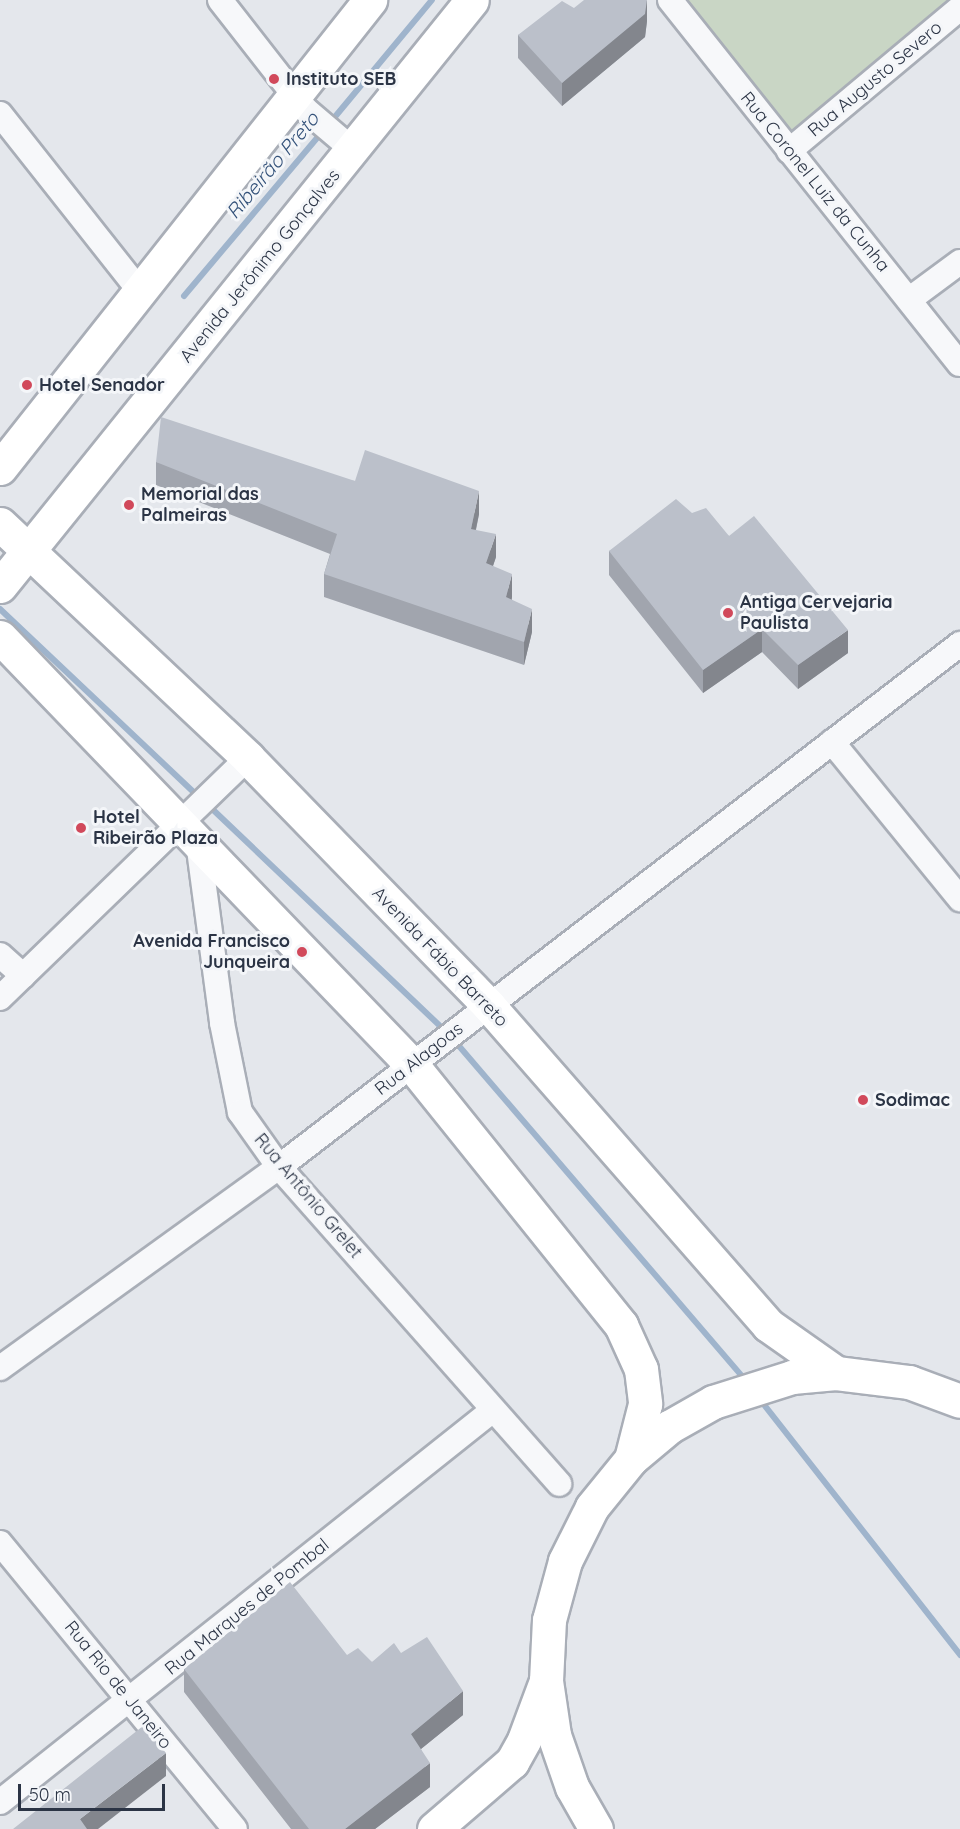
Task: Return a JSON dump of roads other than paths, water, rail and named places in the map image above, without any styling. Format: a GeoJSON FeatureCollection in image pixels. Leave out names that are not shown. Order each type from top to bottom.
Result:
{"type":"FeatureCollection","features":[{"type":"Feature","properties":{"kind":"main road"},"geometry":{"type":"LineString","coordinates":[[0,468],[139,290],[300,103],[370,0]]}},
{"type":"Feature","properties":{"kind":"main road","name":"Avenida Jerônimo Gonçalves"},"geometry":{"type":"LineString","coordinates":[[16,568],[347,144],[472,0]]}},
{"type":"Feature","properties":{"kind":"main road","name":"Avenida Fábio Barreto"},"geometry":{"type":"LineString","coordinates":[[0,524],[16,568],[244,761],[768,1325],[836,1373]]}},
{"type":"Feature","properties":{"kind":"main road"},"geometry":{"type":"LineString","coordinates":[[0,637],[190,827],[416,1063],[629,1340],[641,1369],[645,1404],[631,1459]]}},
{"type":"Feature","properties":{"kind":"main road"},"geometry":{"type":"LineString","coordinates":[[596,1829],[572,1787],[554,1735],[546,1680],[549,1620],[565,1561],[592,1507],[631,1459],[669,1427],[713,1401],[792,1377],[836,1373],[909,1382],[960,1401]]}},
{"type":"Feature","properties":{"kind":"main road"},"geometry":{"type":"LineString","coordinates":[[434,1829],[512,1762],[525,1740],[546,1680]]}},
{"type":"Feature","properties":{"kind":"street"},"geometry":{"type":"LineString","coordinates":[[220,0],[300,103],[347,144]]}},
{"type":"Feature","properties":{"kind":"street","name":"Rua Coronel Luiz da Cunha"},"geometry":{"type":"LineString","coordinates":[[670,0],[960,364]]}},
{"type":"Feature","properties":{"kind":"street","name":"Rua Augusto Severo"},"geometry":{"type":"LineString","coordinates":[[789,151],[960,8]]}},
{"type":"Feature","properties":{"kind":"street"},"geometry":{"type":"LineString","coordinates":[[0,114],[139,290]]}},
{"type":"Feature","properties":{"kind":"street"},"geometry":{"type":"LineString","coordinates":[[910,299],[960,262]]}},
{"type":"Feature","properties":{"kind":"street","name":"Rua Alagoas"},"geometry":{"type":"LineString","coordinates":[[0,1368],[279,1167],[960,644]]}},
{"type":"Feature","properties":{"kind":"street"},"geometry":{"type":"LineString","coordinates":[[832,742],[960,899]]}},
{"type":"Feature","properties":{"kind":"street"},"geometry":{"type":"LineString","coordinates":[[0,998],[190,827],[244,761]]}},
{"type":"Feature","properties":{"kind":"street","name":"Rua Antônio Grelet"},"geometry":{"type":"LineString","coordinates":[[190,827],[222,1023],[240,1112],[279,1167],[559,1484]]}},
{"type":"Feature","properties":{"kind":"street"},"geometry":{"type":"LineString","coordinates":[[0,955],[23,976]]}},
{"type":"Feature","properties":{"kind":"street","name":"Rua Marques de Pombal"},"geometry":{"type":"LineString","coordinates":[[0,1802],[132,1701],[493,1410]]}},
{"type":"Feature","properties":{"kind":"street","name":"Rua Rio de Janeiro"},"geometry":{"type":"LineString","coordinates":[[0,1543],[235,1829]]}},
{"type":"Feature","properties":{"kind":"waterway","name":"Ribeirão Preto"},"geometry":{"type":"LineString","coordinates":[[329,124],[432,0]]}},
{"type":"Feature","properties":{"kind":"waterway","name":"Ribeirão Preto"},"geometry":{"type":"LineString","coordinates":[[184,296],[322,132]]}},
{"type":"Feature","properties":{"kind":"waterway"},"geometry":{"type":"LineString","coordinates":[[0,609],[200,798]]}},
{"type":"Feature","properties":{"kind":"waterway"},"geometry":{"type":"LineString","coordinates":[[208,805],[446,1032]]}},
{"type":"Feature","properties":{"kind":"waterway"},"geometry":{"type":"LineString","coordinates":[[453,1039],[745,1380]]}},
{"type":"Feature","properties":{"kind":"waterway"},"geometry":{"type":"LineString","coordinates":[[758,1397],[960,1655]]}},
{"type":"Feature","properties":{"kind":"place","name":"Instituto SEB"},"geometry":{"type":"Point","coordinates":[274,79]}},
{"type":"Feature","properties":{"kind":"place","name":"Hotel Senador"},"geometry":{"type":"Point","coordinates":[27,385]}},
{"type":"Feature","properties":{"kind":"place","name":"Memorial das Palmeiras"},"geometry":{"type":"Point","coordinates":[129,505]}},
{"type":"Feature","properties":{"kind":"place","name":"Antiga Cervejaria Paulista"},"geometry":{"type":"Point","coordinates":[728,613]}},
{"type":"Feature","properties":{"kind":"place","name":"Hotel Ribeirão Plaza"},"geometry":{"type":"Point","coordinates":[81,828]}},
{"type":"Feature","properties":{"kind":"place","name":"Avenida Francisco Junqueira"},"geometry":{"type":"Point","coordinates":[302,952]}},
{"type":"Feature","properties":{"kind":"place","name":"Sodimac"},"geometry":{"type":"Point","coordinates":[863,1100]}}]}
